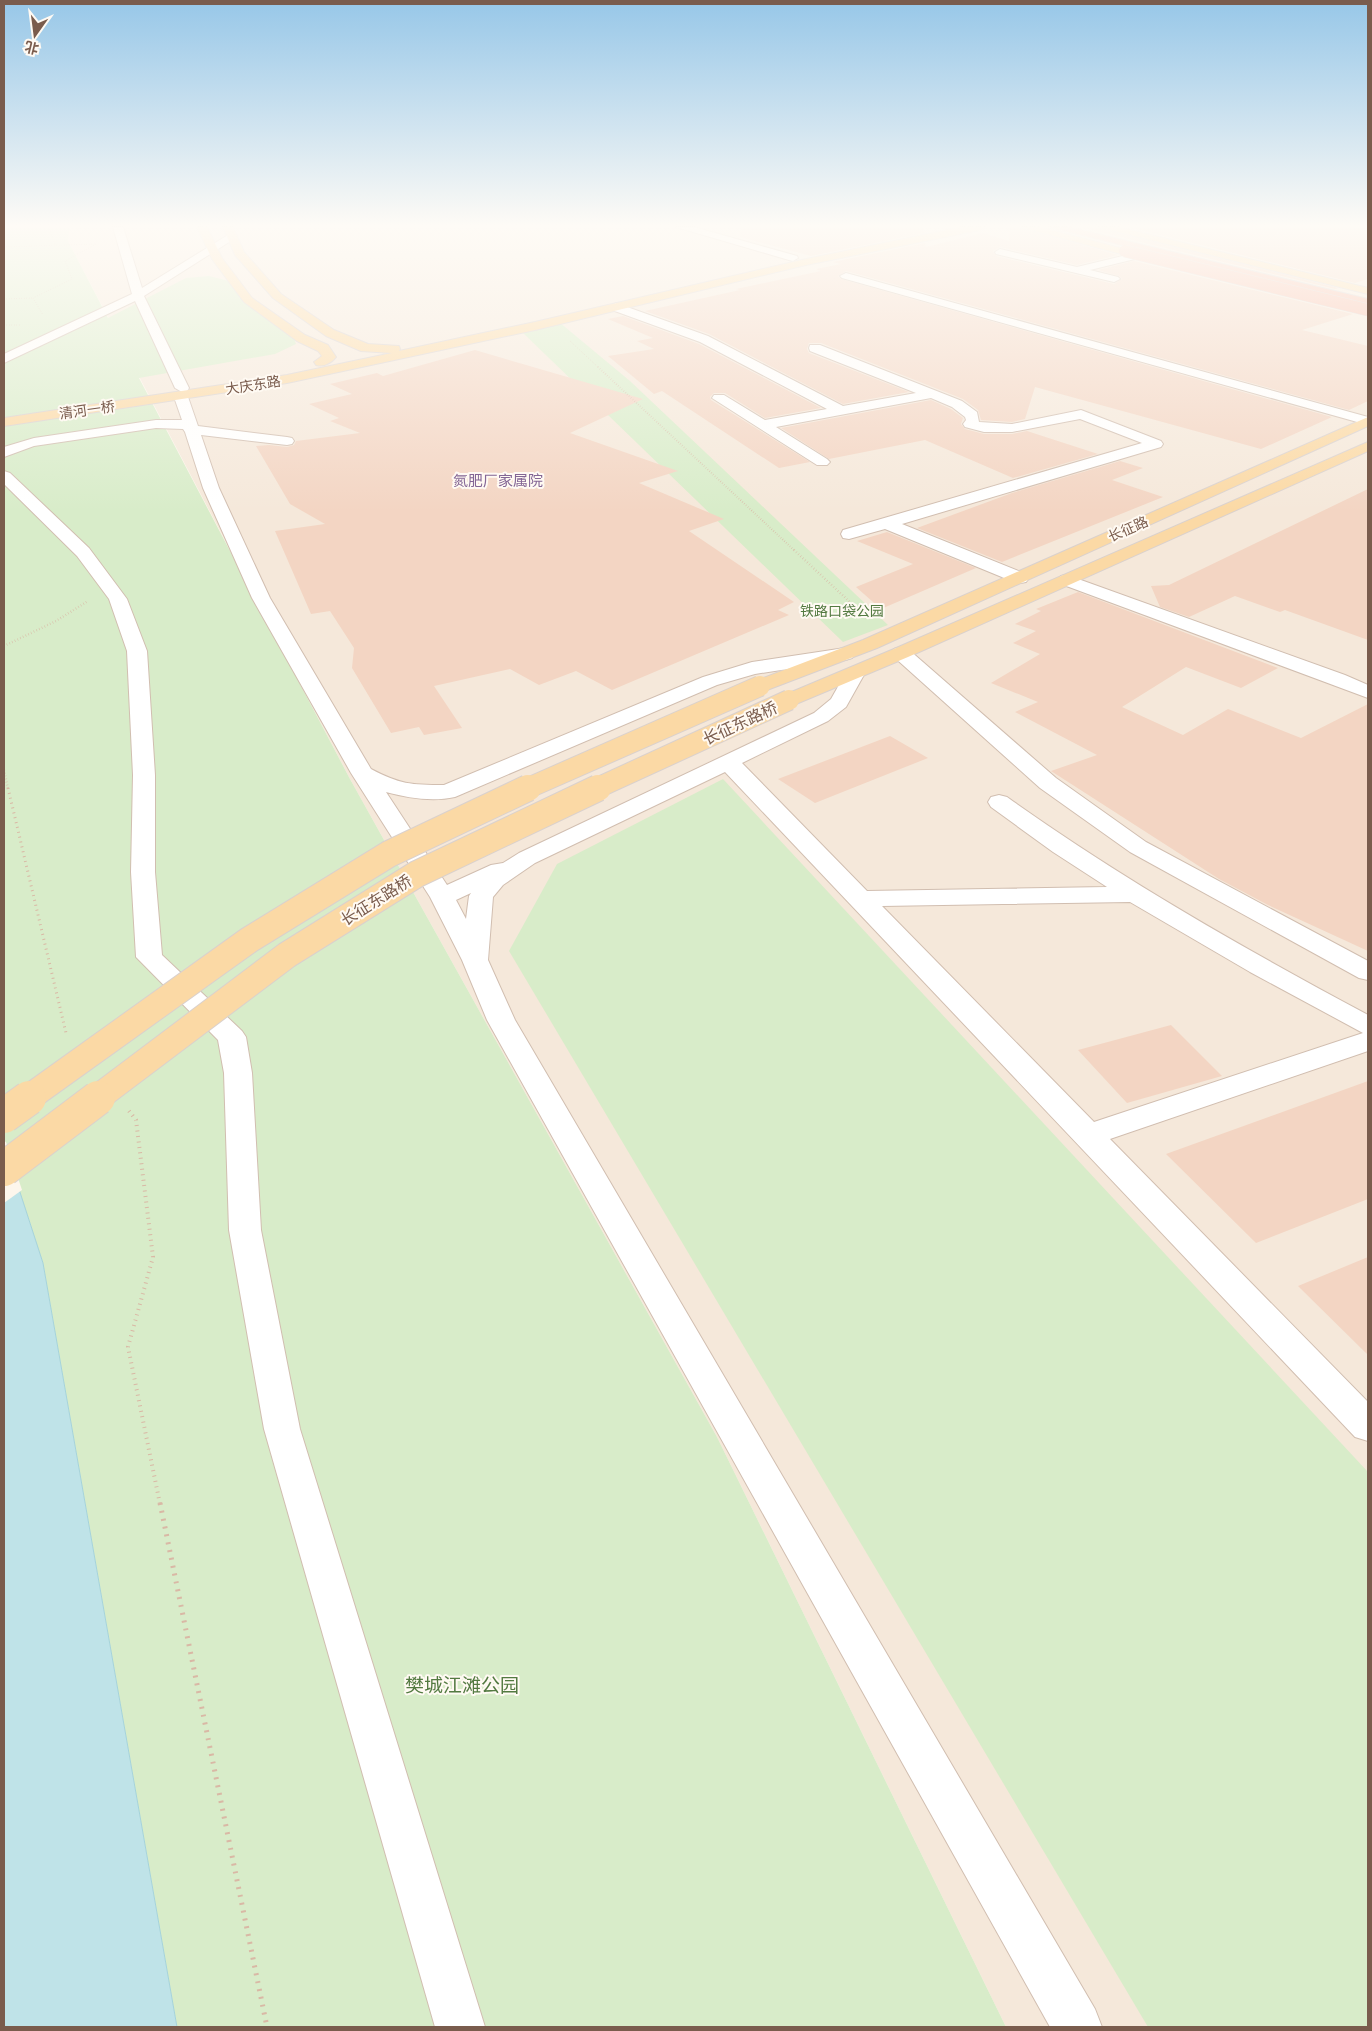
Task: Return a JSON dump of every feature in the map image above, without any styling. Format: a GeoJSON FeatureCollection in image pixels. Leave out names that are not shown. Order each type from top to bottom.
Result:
{"type":"FeatureCollection","features":[{"type":"Feature","properties":{"kind":"main road"},"geometry":{"type":"LineString","coordinates":[[278,322],[301,338],[323,348],[329,357],[316,366]]}},
{"type":"Feature","properties":{"kind":"main road"},"geometry":{"type":"LineString","coordinates":[[314,322],[330,333],[366,348],[394,349]]}},
{"type":"Feature","properties":{"kind":"main road","name":"大庆东路"},"geometry":{"type":"LineString","coordinates":[[180,406],[316,366],[521,322]]}},
{"type":"Feature","properties":{"kind":"main road","name":"大庆东路"},"geometry":{"type":"LineString","coordinates":[[180,406],[287,380],[550,322]]}},
{"type":"Feature","properties":{"kind":"main road","name":"清河一桥"},"geometry":{"type":"LineString","coordinates":[[4,412],[180,406]]}},
{"type":"Feature","properties":{"kind":"main road","name":"清河一桥"},"geometry":{"type":"LineString","coordinates":[[4,422],[180,406]]}},
{"type":"Feature","properties":{"kind":"main road","name":"长征路"},"geometry":{"type":"LineString","coordinates":[[892,650],[1020,578],[1368,421]]}},
{"type":"Feature","properties":{"kind":"main road","name":"长征路"},"geometry":{"type":"LineString","coordinates":[[892,650],[1067,580],[1368,446]]}},
{"type":"Feature","properties":{"kind":"main road"},"geometry":{"type":"LineString","coordinates":[[850,663],[892,650]]}},
{"type":"Feature","properties":{"kind":"main road","name":"长征东路桥"},"geometry":{"type":"LineString","coordinates":[[4,1116],[250,940],[388,854],[536,784],[760,686],[850,663]]}},
{"type":"Feature","properties":{"kind":"main road","name":"长征东路桥"},"geometry":{"type":"LineString","coordinates":[[4,1168],[287,955],[417,874],[575,798],[789,700],[850,663]]}},
{"type":"Feature","properties":{"kind":"street"},"geometry":{"type":"LineString","coordinates":[[5,357],[82,322]]}},
{"type":"Feature","properties":{"kind":"street"},"geometry":{"type":"LineString","coordinates":[[148,322],[211,488],[261,598],[362,774],[442,897],[475,960],[500,1020],[1077,2027]]}},
{"type":"Feature","properties":{"kind":"street"},"geometry":{"type":"LineString","coordinates":[[655,322],[704,340],[842,410]]}},
{"type":"Feature","properties":{"kind":"street"},"geometry":{"type":"LineString","coordinates":[[1011,322],[1368,421]]}},
{"type":"Feature","properties":{"kind":"street"},"geometry":{"type":"LineString","coordinates":[[815,348],[957,404],[972,415],[973,421],[970,424],[984,428],[1012,428],[1081,414],[1156,444],[849,534]]}},
{"type":"Feature","properties":{"kind":"street"},"geometry":{"type":"LineString","coordinates":[[764,424],[932,394]]}},
{"type":"Feature","properties":{"kind":"street"},"geometry":{"type":"LineString","coordinates":[[719,398],[764,424],[822,462]]}},
{"type":"Feature","properties":{"kind":"street"},"geometry":{"type":"LineString","coordinates":[[4,454],[18,446],[34,442],[156,424],[180,406]]}},
{"type":"Feature","properties":{"kind":"street"},"geometry":{"type":"LineString","coordinates":[[180,406],[287,441]]}},
{"type":"Feature","properties":{"kind":"street"},"geometry":{"type":"LineString","coordinates":[[4,476],[83,552],[118,600],[136,651],[144,775],[143,872],[149,957],[232,1037],[238,1073],[245,1230],[282,1429],[460,2027]]}},
{"type":"Feature","properties":{"kind":"street"},"geometry":{"type":"LineString","coordinates":[[886,523],[1020,578]]}},
{"type":"Feature","properties":{"kind":"street"},"geometry":{"type":"LineString","coordinates":[[1067,580],[1338,679],[1368,692]]}},
{"type":"Feature","properties":{"kind":"street"},"geometry":{"type":"LineString","coordinates":[[892,650],[1048,783],[1138,846],[1368,972]]}},
{"type":"Feature","properties":{"kind":"street"},"geometry":{"type":"LineString","coordinates":[[390,816],[710,681],[752,668],[850,663],[839,703],[821,717],[442,897]]}},
{"type":"Feature","properties":{"kind":"street"},"geometry":{"type":"LineString","coordinates":[[728,762],[1368,1426]]}},
{"type":"Feature","properties":{"kind":"street"},"geometry":{"type":"LineString","coordinates":[[362,774],[384,785],[411,792],[447,792]]}},
{"type":"Feature","properties":{"kind":"street"},"geometry":{"type":"LineString","coordinates":[[999,802],[1082,861],[1283,980],[1368,1026]]}},
{"type":"Feature","properties":{"kind":"street"},"geometry":{"type":"LineString","coordinates":[[475,960],[481,896],[494,880],[527,858]]}},
{"type":"Feature","properties":{"kind":"street"},"geometry":{"type":"LineString","coordinates":[[861,899],[1137,894]]}},
{"type":"Feature","properties":{"kind":"street"},"geometry":{"type":"LineString","coordinates":[[1088,1135],[1368,1041]]}},
{"type":"Feature","properties":{"kind":"path"},"geometry":{"type":"LineString","coordinates":[[48,322],[56,334]]}},
{"type":"Feature","properties":{"kind":"path"},"geometry":{"type":"LineString","coordinates":[[550,322],[892,650]]}},
{"type":"Feature","properties":{"kind":"path"},"geometry":{"type":"LineString","coordinates":[[4,646],[56,621],[89,601],[105,583]]}},
{"type":"Feature","properties":{"kind":"path"},"geometry":{"type":"LineString","coordinates":[[4,770],[66,1032],[71,1040]]}},
{"type":"Feature","properties":{"kind":"path"},"geometry":{"type":"LineString","coordinates":[[124,1105],[136,1120],[153,1257],[128,1348],[267,2027]]}},
{"type":"Feature","properties":{"kind":"shaded area"},"geometry":{"type":"Polygon","coordinates":[[[110,322],[1368,322],[1368,2027],[1006,2027],[717,1437],[350,779],[110,322]]]}},
{"type":"Feature","properties":{"kind":"green space","name":"樊城江滩公园"},"geometry":{"type":"Polygon","coordinates":[[[4,322],[277,322],[293,335],[296,344],[275,354],[139,378],[350,779],[717,1437],[1006,2027],[177,2027],[43,1263],[4,1143],[4,322]]]}},
{"type":"Feature","properties":{"kind":"green space","name":"铁路口袋公园"},"geometry":{"type":"Polygon","coordinates":[[[559,322],[630,381],[888,625],[843,642],[521,331],[559,322]]]}},
{"type":"Feature","properties":{"kind":"green space"},"geometry":{"type":"Polygon","coordinates":[[[723,779],[1368,1472],[1368,2027],[1148,2027],[509,951],[557,864],[723,779]]]}},
{"type":"Feature","properties":{"kind":"water"},"geometry":{"type":"Polygon","coordinates":[[[4,1143],[43,1263],[177,2027],[4,2027],[4,1143]]]}},
{"type":"Feature","properties":{"kind":"pier"},"geometry":{"type":"Polygon","coordinates":[[[4,1141],[6,1142],[22,1190],[4,1203],[4,1141]]]}},
{"type":"Feature","properties":{"kind":"building"},"geometry":{"type":"Polygon","coordinates":[[[615,322],[639,322],[699,344],[821,408],[765,418],[725,393],[714,393],[710,397],[711,400],[810,462],[779,468],[662,391],[654,394],[608,356],[654,349],[637,341],[653,338],[615,322]]]}},
{"type":"Feature","properties":{"kind":"building"},"geometry":{"type":"Polygon","coordinates":[[[675,322],[993,322],[1332,417],[1261,449],[1035,387],[1025,419],[1012,422],[981,420],[978,410],[963,399],[821,343],[809,343],[807,349],[809,353],[909,392],[843,404],[709,334],[675,322]]]}},
{"type":"Feature","properties":{"kind":"building"},"geometry":{"type":"Polygon","coordinates":[[[1030,322],[1328,322],[1302,330],[1368,346],[1368,401],[1349,410],[1030,322]]]}},
{"type":"Feature","properties":{"kind":"building"},"geometry":{"type":"Polygon","coordinates":[[[475,350],[643,399],[570,433],[678,471],[639,483],[724,519],[689,531],[794,602],[778,610],[789,615],[612,690],[576,671],[539,685],[510,669],[434,686],[462,728],[424,735],[419,727],[391,733],[352,668],[354,648],[330,611],[311,614],[275,531],[325,524],[290,504],[256,446],[287,447],[294,445],[296,441],[360,433],[330,421],[339,418],[309,404],[352,394],[330,384],[377,373],[383,376],[475,350]]]}},
{"type":"Feature","properties":{"kind":"building"},"geometry":{"type":"Polygon","coordinates":[[[931,400],[951,409],[963,418],[961,424],[965,429],[984,434],[1012,434],[1027,431],[1098,454],[1013,478],[925,440],[829,459],[781,428],[931,400]]]}},
{"type":"Feature","properties":{"kind":"building"},"geometry":{"type":"Polygon","coordinates":[[[1120,461],[1143,468],[1112,480],[1163,497],[1002,562],[917,528],[1012,493],[1120,461]]]}},
{"type":"Feature","properties":{"kind":"building"},"geometry":{"type":"Polygon","coordinates":[[[1368,489],[1368,640],[1285,610],[1280,612],[1235,596],[1189,617],[1160,607],[1151,586],[1169,585],[1368,489]]]}},
{"type":"Feature","properties":{"kind":"building"},"geometry":{"type":"Polygon","coordinates":[[[887,532],[976,568],[881,609],[856,587],[913,564],[857,541],[887,532]]]}},
{"type":"Feature","properties":{"kind":"building"},"geometry":{"type":"Polygon","coordinates":[[[1078,592],[1278,668],[1241,688],[1186,667],[1122,707],[1183,735],[1228,709],[1301,738],[1368,704],[1368,951],[1268,905],[1219,879],[1051,771],[1097,755],[1015,712],[1038,702],[991,683],[1040,654],[1013,643],[1036,631],[1015,624],[1041,611],[1036,609],[1078,592]]]}},
{"type":"Feature","properties":{"kind":"building"},"geometry":{"type":"Polygon","coordinates":[[[890,736],[928,758],[815,803],[778,779],[890,736]]]}},
{"type":"Feature","properties":{"kind":"building"},"geometry":{"type":"Polygon","coordinates":[[[1171,1025],[1222,1076],[1127,1103],[1078,1050],[1171,1025]]]}},
{"type":"Feature","properties":{"kind":"building"},"geometry":{"type":"Polygon","coordinates":[[[1368,1081],[1368,1199],[1256,1243],[1166,1154],[1368,1081]]]}},
{"type":"Feature","properties":{"kind":"building"},"geometry":{"type":"Polygon","coordinates":[[[1368,1257],[1368,1355],[1298,1286],[1368,1257]]]}},
{"type":"Feature","properties":{"kind":"district","name":"氮肥厂家属院"},"geometry":{"type":"Point","coordinates":[498,481]}}]}
